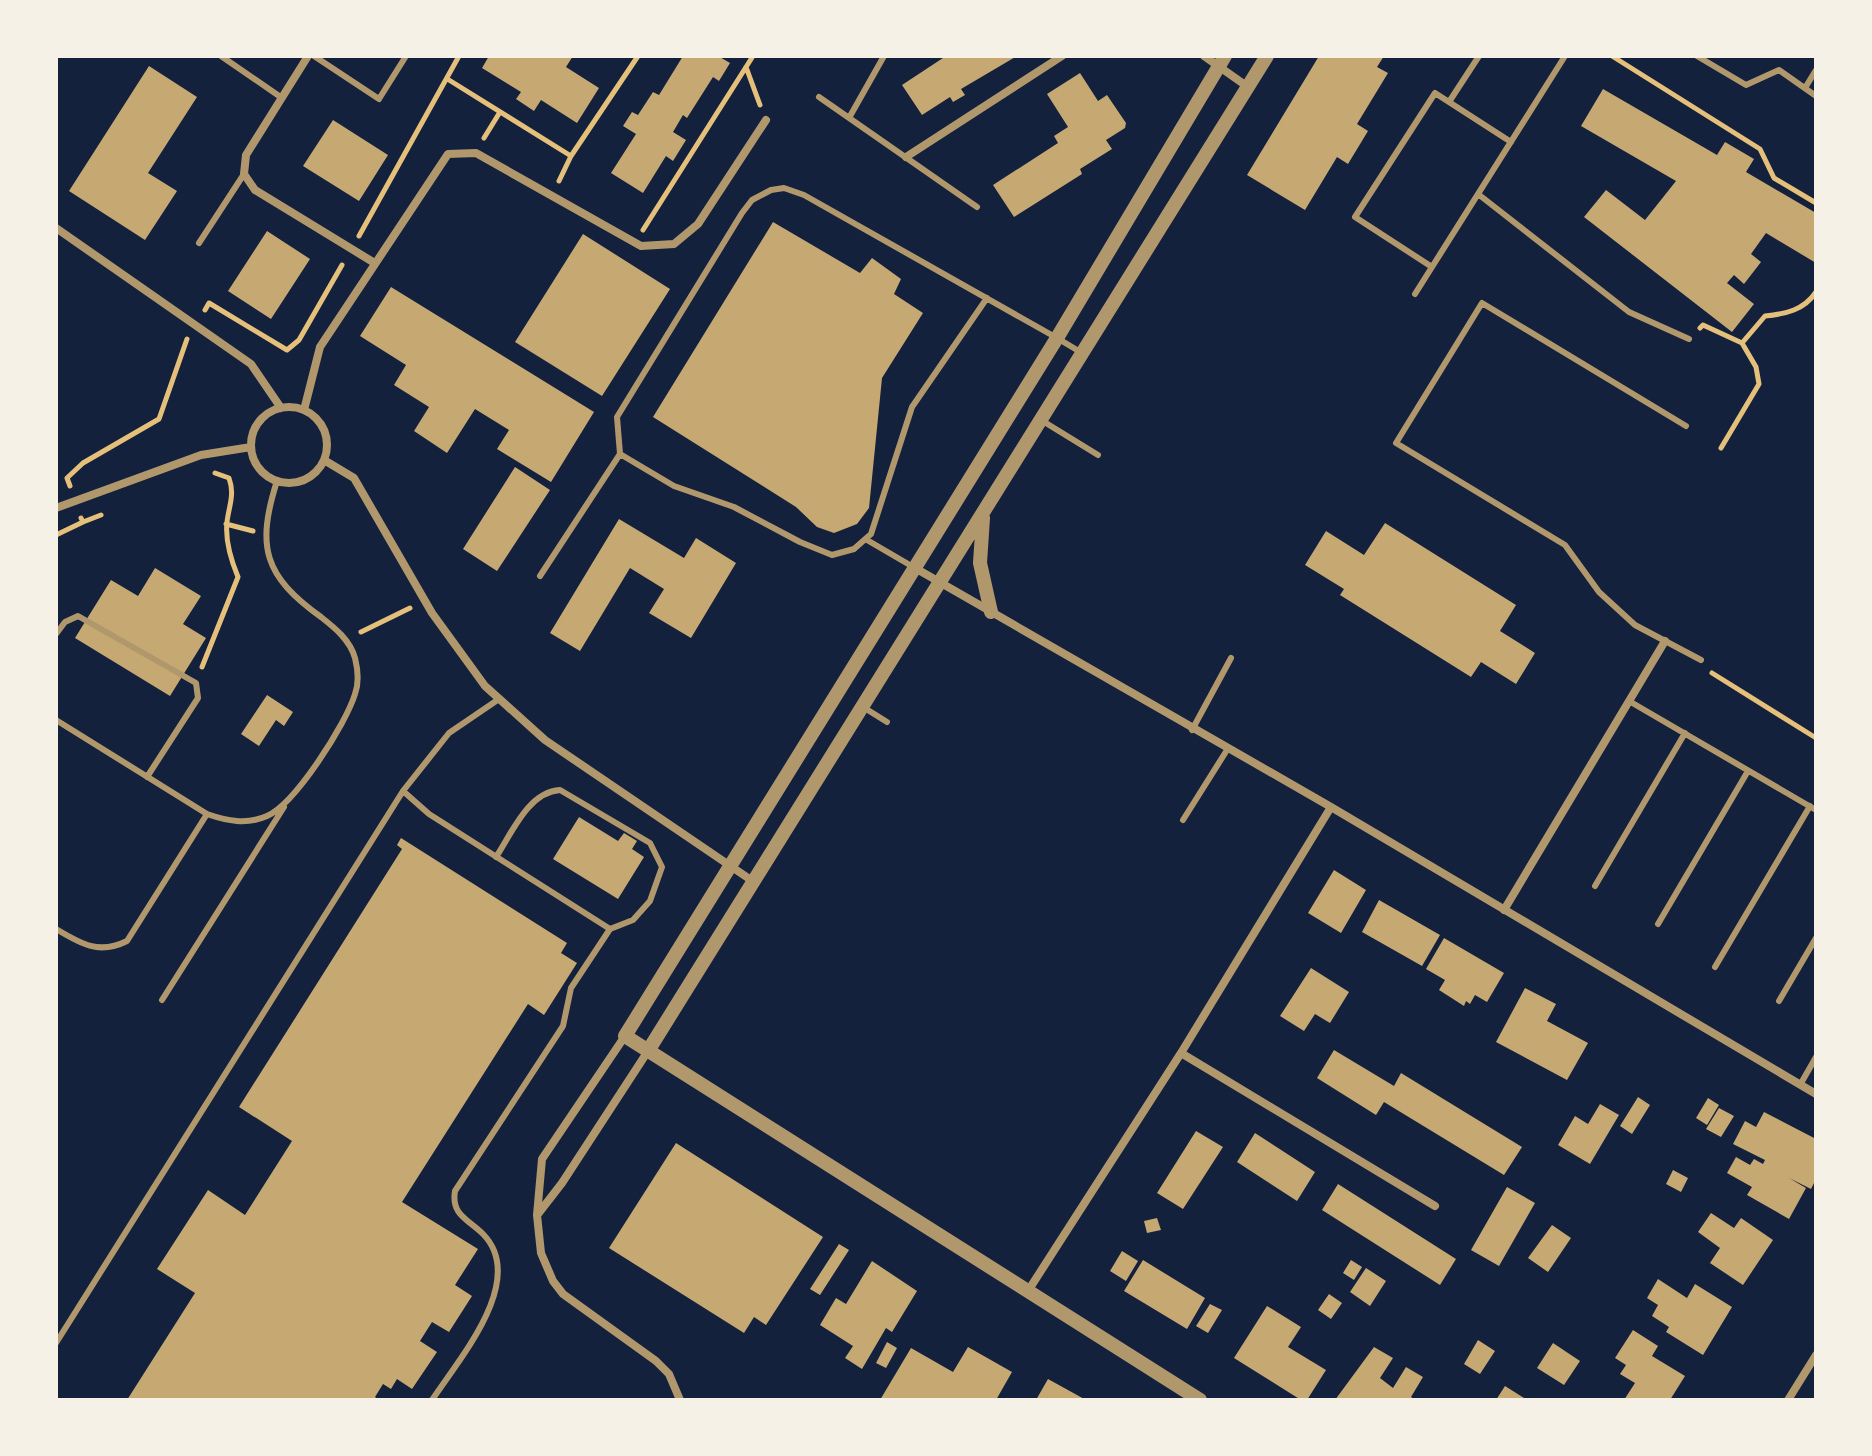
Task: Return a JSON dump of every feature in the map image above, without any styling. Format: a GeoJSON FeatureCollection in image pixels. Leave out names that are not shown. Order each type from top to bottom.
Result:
{"type":"FeatureCollection","features":[{"type":"Feature","properties":{"kind":"street"},"geometry":{"type":"LineString","coordinates":[[311,56],[246,155],[244,174],[255,190],[373,262]]}},
{"type":"Feature","properties":{"kind":"street"},"geometry":{"type":"LineString","coordinates":[[906,157],[1062,56]]}},
{"type":"Feature","properties":{"kind":"street"},"geometry":{"type":"LineString","coordinates":[[1204,56],[1222,61],[1248,87]]}},
{"type":"Feature","properties":{"kind":"street"},"geometry":{"type":"LineString","coordinates":[[537,1215],[562,1183],[648,1051],[1267,56]]}},
{"type":"Feature","properties":{"kind":"street"},"geometry":{"type":"LineString","coordinates":[[680,1400],[669,1374],[656,1361],[586,1314],[558,1288],[541,1253],[537,1215],[542,1159],[625,1036],[731,866],[1057,338],[1222,61]]}},
{"type":"Feature","properties":{"kind":"street"},"geometry":{"type":"LineString","coordinates":[[304,410],[320,347],[373,262],[448,154],[476,153],[641,246],[674,244],[698,224],[766,120]]}},
{"type":"Feature","properties":{"kind":"street"},"geometry":{"type":"LineString","coordinates":[[56,228],[257,369],[281,408]]}},
{"type":"Feature","properties":{"kind":"street"},"geometry":{"type":"LineString","coordinates":[[281,408],[304,410],[323,427],[327,443],[324,460],[304,479],[277,481],[261,471],[251,447],[258,422],[281,408]]}},
{"type":"Feature","properties":{"kind":"street"},"geometry":{"type":"LineString","coordinates":[[56,508],[201,455],[251,447]]}},
{"type":"Feature","properties":{"kind":"street"},"geometry":{"type":"LineString","coordinates":[[324,460],[354,478],[457,652],[499,699],[545,740],[754,882]]}},
{"type":"Feature","properties":{"kind":"street"},"geometry":{"type":"LineString","coordinates":[[985,510],[980,563],[991,612]]}},
{"type":"Feature","properties":{"kind":"street"},"geometry":{"type":"LineString","coordinates":[[915,568],[1192,730],[1331,807],[1816,1094]]}},
{"type":"Feature","properties":{"kind":"street"},"geometry":{"type":"LineString","coordinates":[[1504,910],[1665,641]]}},
{"type":"Feature","properties":{"kind":"street"},"geometry":{"type":"LineString","coordinates":[[1028,1291],[1181,1053],[1331,807]]}},
{"type":"Feature","properties":{"kind":"street"},"geometry":{"type":"LineString","coordinates":[[625,1036],[1200,1400]]}},
{"type":"Feature","properties":{"kind":"street"},"geometry":{"type":"LineString","coordinates":[[1181,1053],[1435,1206]]}},
{"type":"Feature","properties":{"kind":"street"},"geometry":{"type":"LineString","coordinates":[[1788,1400],[1816,1355]]}},
{"type":"Feature","properties":{"kind":"lane"},"geometry":{"type":"LineString","coordinates":[[221,56],[282,98]]}},
{"type":"Feature","properties":{"kind":"lane"},"geometry":{"type":"LineString","coordinates":[[311,56],[379,99],[406,56]]}},
{"type":"Feature","properties":{"kind":"lane"},"geometry":{"type":"LineString","coordinates":[[849,118],[884,56]]}},
{"type":"Feature","properties":{"kind":"lane"},"geometry":{"type":"LineString","coordinates":[[1449,102],[1479,56]]}},
{"type":"Feature","properties":{"kind":"lane"},"geometry":{"type":"LineString","coordinates":[[1415,294],[1565,56]]}},
{"type":"Feature","properties":{"kind":"lane"},"geometry":{"type":"LineString","coordinates":[[1697,56],[1746,85],[1779,70],[1816,96]]}},
{"type":"Feature","properties":{"kind":"lane"},"geometry":{"type":"LineString","coordinates":[[1805,88],[1816,70]]}},
{"type":"Feature","properties":{"kind":"lane"},"geometry":{"type":"LineString","coordinates":[[1432,267],[1355,217],[1435,93],[1511,142]]}},
{"type":"Feature","properties":{"kind":"lane"},"geometry":{"type":"LineString","coordinates":[[819,97],[977,207]]}},
{"type":"Feature","properties":{"kind":"lane"},"geometry":{"type":"LineString","coordinates":[[199,243],[244,174]]}},
{"type":"Feature","properties":{"kind":"lane"},"geometry":{"type":"LineString","coordinates":[[540,576],[620,454],[617,417],[631,391],[704,279],[742,213],[761,194],[784,188],[804,195],[1082,353]]}},
{"type":"Feature","properties":{"kind":"lane"},"geometry":{"type":"LineString","coordinates":[[1478,194],[1629,312],[1689,339]]}},
{"type":"Feature","properties":{"kind":"lane"},"geometry":{"type":"LineString","coordinates":[[620,454],[674,486],[734,507],[832,555],[854,549],[867,540],[912,407],[987,298]]}},
{"type":"Feature","properties":{"kind":"lane"},"geometry":{"type":"LineString","coordinates":[[1686,426],[1482,303],[1396,443],[1565,545],[1599,592],[1635,625],[1701,660]]}},
{"type":"Feature","properties":{"kind":"lane"},"geometry":{"type":"LineString","coordinates":[[1041,420],[1098,455]]}},
{"type":"Feature","properties":{"kind":"lane"},"geometry":{"type":"LineString","coordinates":[[162,1000],[342,720],[356,691],[355,656],[346,640],[284,585],[273,568],[265,534],[265,517],[277,481]]}},
{"type":"Feature","properties":{"kind":"lane"},"geometry":{"type":"LineString","coordinates":[[867,540],[915,568]]}},
{"type":"Feature","properties":{"kind":"lane"},"geometry":{"type":"LineString","coordinates":[[56,634],[65,622],[78,616],[196,683],[198,698],[147,777]]}},
{"type":"Feature","properties":{"kind":"lane"},"geometry":{"type":"LineString","coordinates":[[1192,730],[1231,658]]}},
{"type":"Feature","properties":{"kind":"lane"},"geometry":{"type":"LineString","coordinates":[[56,1343],[403,791],[449,733],[499,699]]}},
{"type":"Feature","properties":{"kind":"lane"},"geometry":{"type":"LineString","coordinates":[[1629,701],[1813,808],[1715,967]]}},
{"type":"Feature","properties":{"kind":"lane"},"geometry":{"type":"LineString","coordinates":[[863,707],[887,722]]}},
{"type":"Feature","properties":{"kind":"lane"},"geometry":{"type":"LineString","coordinates":[[56,720],[207,814],[226,821],[246,821],[266,817],[285,805]]}},
{"type":"Feature","properties":{"kind":"lane"},"geometry":{"type":"LineString","coordinates":[[1595,886],[1685,733]]}},
{"type":"Feature","properties":{"kind":"lane"},"geometry":{"type":"LineString","coordinates":[[1183,820],[1227,750]]}},
{"type":"Feature","properties":{"kind":"lane"},"geometry":{"type":"LineString","coordinates":[[1658,924],[1748,771]]}},
{"type":"Feature","properties":{"kind":"lane"},"geometry":{"type":"LineString","coordinates":[[432,1400],[496,1296],[499,1275],[489,1242],[458,1214],[453,1201],[455,1191],[563,1026],[571,988],[610,929],[633,920],[650,901],[662,867],[658,855],[638,835],[560,790],[548,791],[536,798],[496,857]]}},
{"type":"Feature","properties":{"kind":"lane"},"geometry":{"type":"LineString","coordinates":[[403,791],[429,814],[610,929]]}},
{"type":"Feature","properties":{"kind":"lane"},"geometry":{"type":"LineString","coordinates":[[56,929],[95,948],[111,949],[127,941],[207,814]]}},
{"type":"Feature","properties":{"kind":"lane"},"geometry":{"type":"LineString","coordinates":[[1779,1001],[1816,938]]}},
{"type":"Feature","properties":{"kind":"lane"},"geometry":{"type":"LineString","coordinates":[[1800,1085],[1816,1057]]}},
{"type":"Feature","properties":{"kind":"path"},"geometry":{"type":"LineString","coordinates":[[551,196],[571,156],[638,56]]}},
{"type":"Feature","properties":{"kind":"path"},"geometry":{"type":"LineString","coordinates":[[630,225],[642,232],[753,56]]}},
{"type":"Feature","properties":{"kind":"path"},"geometry":{"type":"LineString","coordinates":[[1612,56],[1760,149],[1774,178],[1816,203]]}},
{"type":"Feature","properties":{"kind":"path"},"geometry":{"type":"LineString","coordinates":[[746,67],[766,120]]}},
{"type":"Feature","properties":{"kind":"path"},"geometry":{"type":"LineString","coordinates":[[449,80],[571,156]]}},
{"type":"Feature","properties":{"kind":"path"},"geometry":{"type":"LineString","coordinates":[[476,153],[500,112]]}},
{"type":"Feature","properties":{"kind":"path"},"geometry":{"type":"LineString","coordinates":[[559,179],[571,187]]}},
{"type":"Feature","properties":{"kind":"path"},"geometry":{"type":"LineString","coordinates":[[1742,343],[1765,316],[1780,315],[1807,305],[1816,292]]}},
{"type":"Feature","properties":{"kind":"path"},"geometry":{"type":"LineString","coordinates":[[83,522],[67,478],[83,463],[159,419],[187,338],[197,325]]}},
{"type":"Feature","properties":{"kind":"path"},"geometry":{"type":"LineString","coordinates":[[1689,339],[1703,325],[1742,343],[1756,367],[1759,384],[1721,448]]}},
{"type":"Feature","properties":{"kind":"path"},"geometry":{"type":"LineString","coordinates":[[196,683],[238,577],[230,558],[226,524],[233,491],[229,478],[217,473],[202,477]]}},
{"type":"Feature","properties":{"kind":"path"},"geometry":{"type":"LineString","coordinates":[[56,535],[113,510]]}},
{"type":"Feature","properties":{"kind":"path"},"geometry":{"type":"LineString","coordinates":[[226,524],[265,534]]}},
{"type":"Feature","properties":{"kind":"path"},"geometry":{"type":"LineString","coordinates":[[346,640],[425,601]]}},
{"type":"Feature","properties":{"kind":"path"},"geometry":{"type":"LineString","coordinates":[[1701,660],[1716,678],[1816,738]]}},
{"type":"Feature","properties":{"kind":"building"},"geometry":{"type":"Polygon","coordinates":[[[489,56],[573,56],[566,67],[599,88],[577,123],[541,100],[534,111],[516,99],[521,92],[482,68],[489,56]]]}},
{"type":"Feature","properties":{"kind":"building"},"geometry":{"type":"Polygon","coordinates":[[[683,56],[718,56],[730,63],[719,81],[713,77],[687,118],[683,115],[673,132],[686,140],[673,161],[666,156],[643,193],[611,173],[636,134],[623,126],[632,112],[638,115],[653,92],[659,95],[683,56]]]}},
{"type":"Feature","properties":{"kind":"building"},"geometry":{"type":"Polygon","coordinates":[[[946,56],[1017,56],[961,89],[965,95],[953,102],[950,97],[922,115],[902,85],[946,56]]]}},
{"type":"Feature","properties":{"kind":"building"},"geometry":{"type":"Polygon","coordinates":[[[1319,56],[1384,56],[1377,67],[1388,73],[1357,124],[1368,131],[1348,164],[1337,157],[1305,210],[1247,175],[1319,56]]]}},
{"type":"Feature","properties":{"kind":"building"},"geometry":{"type":"Polygon","coordinates":[[[149,66],[197,97],[148,173],[177,191],[145,240],[69,191],[149,66]]]}},
{"type":"Feature","properties":{"kind":"building"},"geometry":{"type":"Polygon","coordinates":[[[1080,73],[1098,101],[1107,95],[1126,123],[1125,128],[1106,140],[1112,149],[1080,169],[1082,174],[1014,217],[993,185],[1058,143],[1054,136],[1068,127],[1047,94],[1080,73]]]}},
{"type":"Feature","properties":{"kind":"building"},"geometry":{"type":"Polygon","coordinates":[[[1603,89],[1717,155],[1725,142],[1754,159],[1746,172],[1816,213],[1816,263],[1766,233],[1751,254],[1761,262],[1744,284],[1734,275],[1727,283],[1754,304],[1732,332],[1584,217],[1606,190],[1645,220],[1676,181],[1581,126],[1603,89]]]}},
{"type":"Feature","properties":{"kind":"building"},"geometry":{"type":"Polygon","coordinates":[[[333,120],[388,155],[359,201],[303,166],[333,120]]]}},
{"type":"Feature","properties":{"kind":"building"},"geometry":{"type":"Polygon","coordinates":[[[773,222],[860,273],[872,258],[901,279],[894,294],[923,313],[882,378],[869,508],[857,524],[834,533],[817,527],[796,507],[653,417],[773,222]]]}},
{"type":"Feature","properties":{"kind":"building"},"geometry":{"type":"Polygon","coordinates":[[[267,231],[310,259],[271,319],[228,291],[267,231]]]}},
{"type":"Feature","properties":{"kind":"building"},"geometry":{"type":"Polygon","coordinates":[[[583,234],[670,289],[602,396],[515,342],[583,234]]]}},
{"type":"Feature","properties":{"kind":"building"},"geometry":{"type":"Polygon","coordinates":[[[391,287],[594,412],[551,482],[497,449],[509,430],[475,409],[447,453],[414,431],[429,407],[394,385],[406,365],[360,336],[391,287]]]}},
{"type":"Feature","properties":{"kind":"building"},"geometry":{"type":"Polygon","coordinates":[[[515,467],[550,490],[497,571],[463,549],[515,467]]]}},
{"type":"Feature","properties":{"kind":"building"},"geometry":{"type":"Polygon","coordinates":[[[619,519],[684,558],[696,538],[736,563],[691,638],[649,613],[664,589],[630,568],[580,651],[550,633],[619,519]]]}},
{"type":"Feature","properties":{"kind":"building"},"geometry":{"type":"Polygon","coordinates":[[[1385,523],[1516,605],[1500,631],[1535,653],[1516,684],[1481,662],[1471,677],[1340,595],[1344,589],[1305,565],[1326,531],[1364,555],[1385,523]]]}},
{"type":"Feature","properties":{"kind":"building"},"geometry":{"type":"Polygon","coordinates":[[[155,568],[201,596],[183,624],[206,638],[170,696],[75,638],[111,580],[138,596],[155,568]]]}},
{"type":"Feature","properties":{"kind":"building"},"geometry":{"type":"Polygon","coordinates":[[[267,695],[293,712],[284,726],[276,720],[259,746],[241,734],[267,695]]]}},
{"type":"Feature","properties":{"kind":"building"},"geometry":{"type":"Polygon","coordinates":[[[579,817],[618,841],[624,833],[637,841],[632,849],[644,857],[618,899],[553,859],[579,817]]]}},
{"type":"Feature","properties":{"kind":"building"},"geometry":{"type":"Polygon","coordinates":[[[401,838],[567,943],[561,953],[577,963],[544,1015],[528,1004],[402,1202],[478,1249],[455,1285],[472,1296],[449,1332],[432,1322],[420,1341],[437,1352],[412,1389],[397,1379],[391,1389],[383,1384],[375,1397],[379,1400],[127,1400],[195,1293],[157,1269],[208,1190],[245,1215],[292,1141],[239,1107],[402,849],[397,845],[401,838]]]}},
{"type":"Feature","properties":{"kind":"building"},"geometry":{"type":"Polygon","coordinates":[[[1334,870],[1366,890],[1341,933],[1308,913],[1334,870]]]}},
{"type":"Feature","properties":{"kind":"building"},"geometry":{"type":"Polygon","coordinates":[[[1379,900],[1440,935],[1422,966],[1362,932],[1379,900]]]}},
{"type":"Feature","properties":{"kind":"building"},"geometry":{"type":"Polygon","coordinates":[[[1444,938],[1504,973],[1487,1002],[1475,995],[1470,1004],[1466,1001],[1464,1006],[1439,990],[1445,980],[1426,969],[1444,938]]]}},
{"type":"Feature","properties":{"kind":"building"},"geometry":{"type":"Polygon","coordinates":[[[1311,968],[1349,992],[1330,1023],[1315,1014],[1304,1031],[1280,1016],[1311,968]]]}},
{"type":"Feature","properties":{"kind":"building"},"geometry":{"type":"Polygon","coordinates":[[[1525,988],[1556,1004],[1547,1021],[1588,1043],[1567,1080],[1496,1042],[1525,988]]]}},
{"type":"Feature","properties":{"kind":"building"},"geometry":{"type":"Polygon","coordinates":[[[1334,1050],[1394,1086],[1401,1073],[1522,1147],[1504,1175],[1384,1102],[1376,1115],[1317,1078],[1334,1050]]]}},
{"type":"Feature","properties":{"kind":"building"},"geometry":{"type":"Polygon","coordinates":[[[1638,1097],[1650,1105],[1632,1134],[1620,1126],[1638,1097]]]}},
{"type":"Feature","properties":{"kind":"building"},"geometry":{"type":"Polygon","coordinates":[[[1708,1098],[1719,1105],[1707,1125],[1696,1118],[1708,1098]]]}},
{"type":"Feature","properties":{"kind":"building"},"geometry":{"type":"Polygon","coordinates":[[[1600,1104],[1619,1115],[1590,1164],[1558,1145],[1575,1116],[1588,1124],[1600,1104]]]}},
{"type":"Feature","properties":{"kind":"building"},"geometry":{"type":"Polygon","coordinates":[[[1719,1108],[1734,1116],[1721,1137],[1706,1129],[1719,1108]]]}},
{"type":"Feature","properties":{"kind":"building"},"geometry":{"type":"Polygon","coordinates":[[[1764,1112],[1816,1139],[1816,1179],[1811,1189],[1789,1178],[1806,1188],[1789,1219],[1747,1195],[1752,1187],[1727,1173],[1736,1157],[1750,1165],[1754,1159],[1763,1164],[1765,1160],[1733,1144],[1745,1121],[1756,1127],[1764,1112]]]}},
{"type":"Feature","properties":{"kind":"building"},"geometry":{"type":"Polygon","coordinates":[[[1196,1131],[1223,1147],[1183,1209],[1157,1193],[1196,1131]]]}},
{"type":"Feature","properties":{"kind":"building"},"geometry":{"type":"Polygon","coordinates":[[[1255,1133],[1315,1172],[1297,1201],[1237,1162],[1255,1133]]]}},
{"type":"Feature","properties":{"kind":"building"},"geometry":{"type":"Polygon","coordinates":[[[676,1143],[823,1237],[766,1325],[754,1317],[744,1333],[609,1248],[676,1143]]]}},
{"type":"Feature","properties":{"kind":"building"},"geometry":{"type":"Polygon","coordinates":[[[1673,1170],[1688,1178],[1681,1192],[1666,1184],[1673,1170]]]}},
{"type":"Feature","properties":{"kind":"building"},"geometry":{"type":"Polygon","coordinates":[[[1338,1184],[1456,1259],[1440,1285],[1322,1210],[1338,1184]]]}},
{"type":"Feature","properties":{"kind":"building"},"geometry":{"type":"Polygon","coordinates":[[[1507,1187],[1535,1203],[1499,1266],[1471,1250],[1507,1187]]]}},
{"type":"Feature","properties":{"kind":"building"},"geometry":{"type":"Polygon","coordinates":[[[1711,1213],[1734,1228],[1741,1218],[1773,1240],[1743,1285],[1710,1263],[1720,1248],[1698,1232],[1711,1213]]]}},
{"type":"Feature","properties":{"kind":"building"},"geometry":{"type":"Polygon","coordinates":[[[1157,1218],[1161,1230],[1147,1233],[1144,1221],[1157,1218]]]}},
{"type":"Feature","properties":{"kind":"building"},"geometry":{"type":"Polygon","coordinates":[[[1552,1225],[1571,1238],[1548,1272],[1528,1258],[1552,1225]]]}},
{"type":"Feature","properties":{"kind":"building"},"geometry":{"type":"Polygon","coordinates":[[[839,1244],[849,1250],[820,1295],[810,1289],[839,1244]]]}},
{"type":"Feature","properties":{"kind":"building"},"geometry":{"type":"Polygon","coordinates":[[[1122,1251],[1138,1261],[1126,1281],[1110,1271],[1122,1251]]]}},
{"type":"Feature","properties":{"kind":"building"},"geometry":{"type":"Polygon","coordinates":[[[1143,1260],[1205,1298],[1187,1329],[1124,1291],[1143,1260]]]}},
{"type":"Feature","properties":{"kind":"building"},"geometry":{"type":"Polygon","coordinates":[[[1351,1260],[1362,1267],[1354,1280],[1343,1273],[1351,1260]]]}},
{"type":"Feature","properties":{"kind":"building"},"geometry":{"type":"Polygon","coordinates":[[[872,1261],[917,1291],[892,1332],[886,1328],[862,1369],[845,1358],[853,1346],[820,1325],[836,1298],[846,1304],[872,1261]]]}},
{"type":"Feature","properties":{"kind":"building"},"geometry":{"type":"Polygon","coordinates":[[[1366,1268],[1386,1281],[1370,1306],[1350,1292],[1366,1268]]]}},
{"type":"Feature","properties":{"kind":"building"},"geometry":{"type":"Polygon","coordinates":[[[1658,1279],[1687,1298],[1695,1284],[1732,1307],[1703,1355],[1666,1332],[1669,1327],[1652,1316],[1658,1305],[1647,1298],[1658,1279]]]}},
{"type":"Feature","properties":{"kind":"building"},"geometry":{"type":"Polygon","coordinates":[[[1329,1294],[1342,1303],[1331,1319],[1318,1310],[1329,1294]]]}},
{"type":"Feature","properties":{"kind":"building"},"geometry":{"type":"Polygon","coordinates":[[[1210,1304],[1222,1310],[1208,1333],[1196,1326],[1210,1304]]]}},
{"type":"Feature","properties":{"kind":"building"},"geometry":{"type":"Polygon","coordinates":[[[1267,1306],[1301,1327],[1288,1347],[1326,1370],[1307,1400],[1301,1400],[1234,1358],[1267,1306]]]}},
{"type":"Feature","properties":{"kind":"building"},"geometry":{"type":"Polygon","coordinates":[[[1633,1330],[1658,1346],[1652,1356],[1685,1376],[1670,1400],[1624,1400],[1635,1383],[1620,1374],[1626,1365],[1615,1358],[1633,1330]]]}},
{"type":"Feature","properties":{"kind":"building"},"geometry":{"type":"Polygon","coordinates":[[[1478,1340],[1495,1351],[1480,1374],[1464,1364],[1478,1340]]]}},
{"type":"Feature","properties":{"kind":"building"},"geometry":{"type":"Polygon","coordinates":[[[887,1342],[897,1348],[886,1368],[876,1363],[887,1342]]]}},
{"type":"Feature","properties":{"kind":"building"},"geometry":{"type":"Polygon","coordinates":[[[1553,1343],[1580,1361],[1564,1385],[1537,1368],[1553,1343]]]}},
{"type":"Feature","properties":{"kind":"building"},"geometry":{"type":"Polygon","coordinates":[[[968,1347],[1012,1372],[996,1400],[880,1400],[911,1348],[953,1372],[968,1347]]]}},
{"type":"Feature","properties":{"kind":"building"},"geometry":{"type":"Polygon","coordinates":[[[1374,1347],[1393,1358],[1380,1378],[1393,1388],[1406,1367],[1423,1377],[1411,1397],[1416,1400],[1335,1400],[1374,1347]]]}},
{"type":"Feature","properties":{"kind":"building"},"geometry":{"type":"Polygon","coordinates":[[[1048,1379],[1086,1400],[1036,1400],[1048,1379]]]}},
{"type":"Feature","properties":{"kind":"building"},"geometry":{"type":"Polygon","coordinates":[[[1505,1386],[1527,1400],[1496,1400],[1505,1386]]]}}]}
